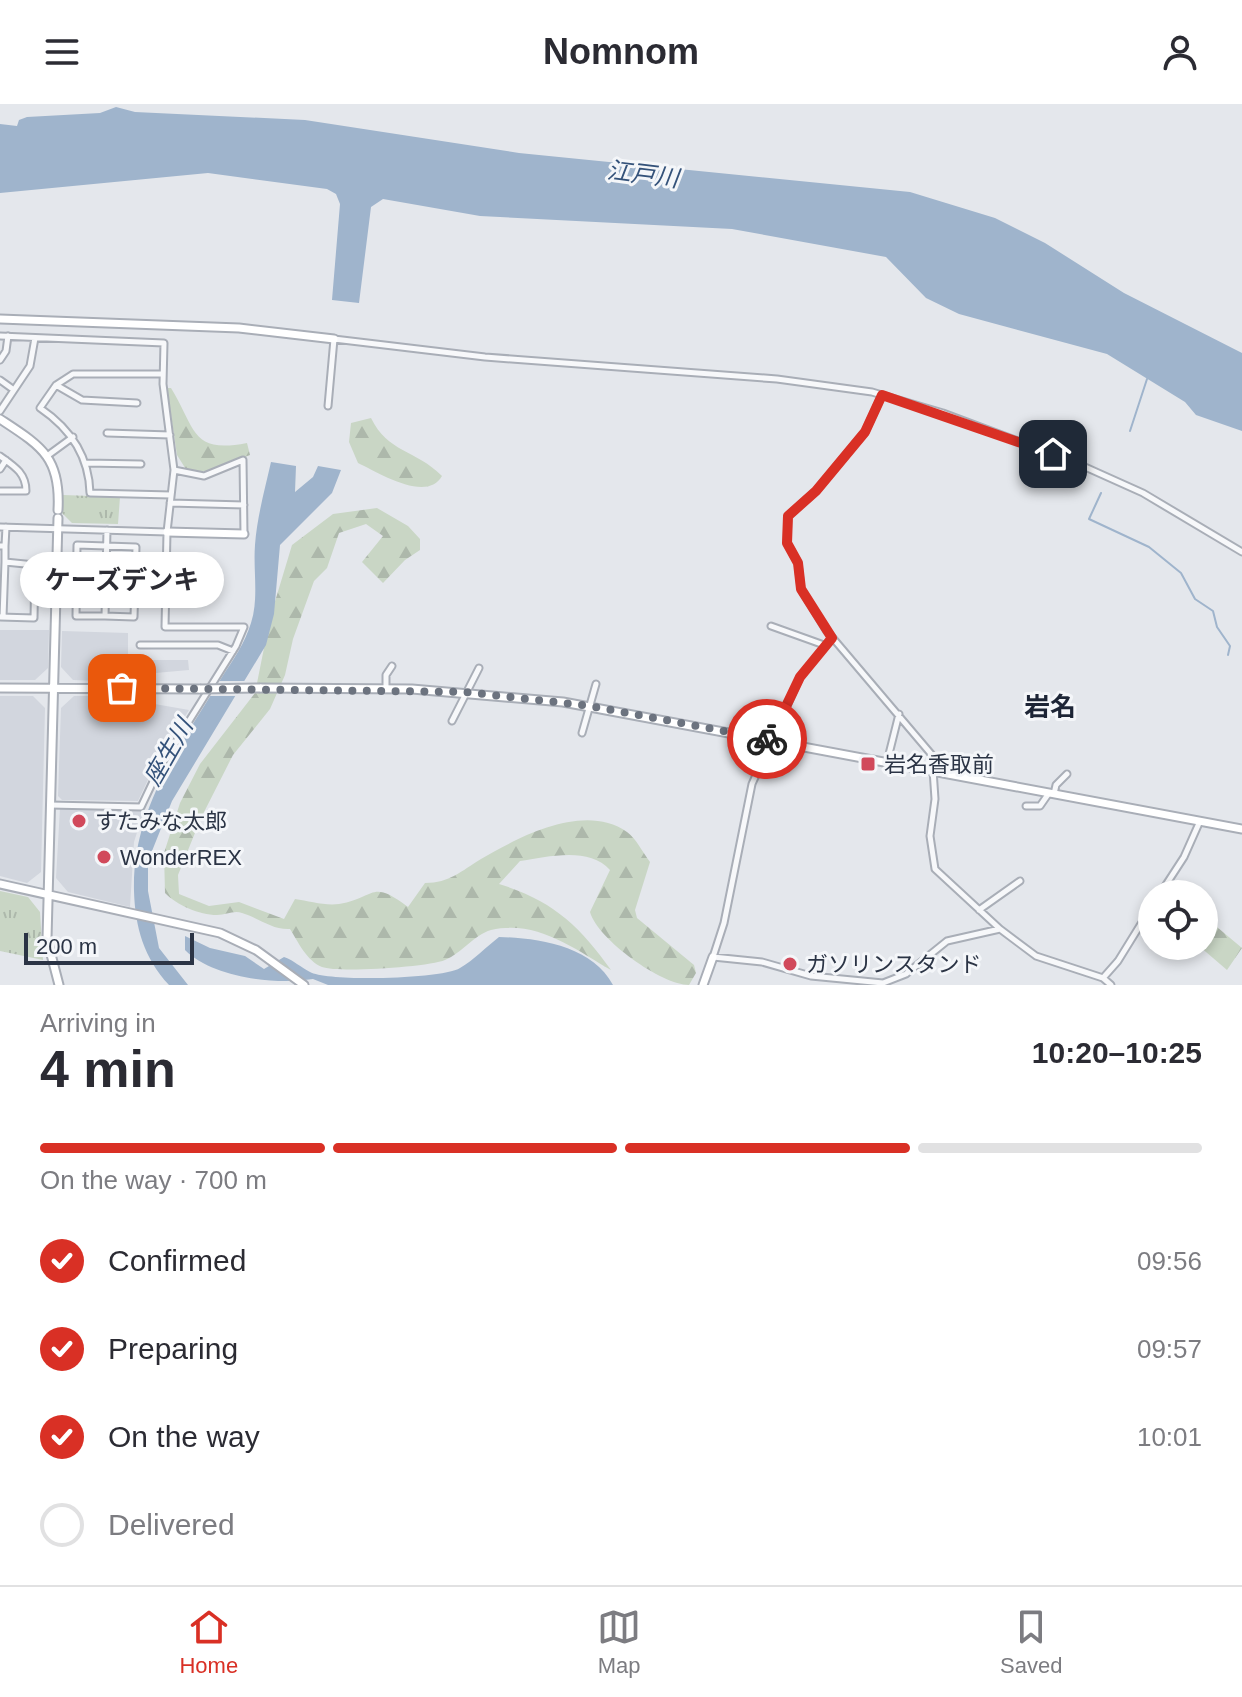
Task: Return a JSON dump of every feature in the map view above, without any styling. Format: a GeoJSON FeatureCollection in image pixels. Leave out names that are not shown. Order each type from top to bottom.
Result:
{"type":"FeatureCollection","features":[{"type":"Feature","properties":{"kind":"street"},"geometry":{"type":"LineString","coordinates":[[0,319],[239,328],[485,357],[735,375],[882,395],[943,413],[1101,474],[1143,493],[1242,552]]}},
{"type":"Feature","properties":{"kind":"street"},"geometry":{"type":"LineString","coordinates":[[0,336],[164,343],[164,374],[174,470],[167,532],[165,627],[244,627],[233,651],[159,769],[141,807],[50,805]]}},
{"type":"Feature","properties":{"kind":"street"},"geometry":{"type":"LineString","coordinates":[[0,360],[6,351],[8,336]]}},
{"type":"Feature","properties":{"kind":"street"},"geometry":{"type":"LineString","coordinates":[[0,411],[30,366],[35,337]]}},
{"type":"Feature","properties":{"kind":"street"},"geometry":{"type":"LineString","coordinates":[[328,406],[334,339]]}},
{"type":"Feature","properties":{"kind":"street"},"geometry":{"type":"LineString","coordinates":[[164,374],[81,373],[56,385],[40,408],[73,437],[86,463],[90,493],[171,495]]}},
{"type":"Feature","properties":{"kind":"street"},"geometry":{"type":"LineString","coordinates":[[0,380],[14,390]]}},
{"type":"Feature","properties":{"kind":"street"},"geometry":{"type":"LineString","coordinates":[[56,385],[82,400],[137,403]]}},
{"type":"Feature","properties":{"kind":"street"},"geometry":{"type":"LineString","coordinates":[[882,395],[870,426],[787,521],[787,543],[798,563],[801,589],[832,638],[930,751],[935,799],[930,836],[935,869],[1000,929],[1036,956],[1103,978],[1111,985]]}},
{"type":"Feature","properties":{"kind":"street"},"geometry":{"type":"LineString","coordinates":[[0,419],[34,442],[47,456],[57,475],[47,939],[59,985]]}},
{"type":"Feature","properties":{"kind":"street"},"geometry":{"type":"LineString","coordinates":[[107,433],[170,435]]}},
{"type":"Feature","properties":{"kind":"street"},"geometry":{"type":"LineString","coordinates":[[47,456],[73,437]]}},
{"type":"Feature","properties":{"kind":"street"},"geometry":{"type":"LineString","coordinates":[[0,469],[3,458],[21,473],[26,491],[0,491]]}},
{"type":"Feature","properties":{"kind":"street"},"geometry":{"type":"LineString","coordinates":[[5,562],[35,565],[34,618],[1,617],[5,562],[3,527],[244,534],[243,460],[204,476],[174,470]]}},
{"type":"Feature","properties":{"kind":"street"},"geometry":{"type":"LineString","coordinates":[[86,463],[141,464]]}},
{"type":"Feature","properties":{"kind":"street"},"geometry":{"type":"LineString","coordinates":[[170,503],[244,505]]}},
{"type":"Feature","properties":{"kind":"street"},"geometry":{"type":"LineString","coordinates":[[105,616],[107,530]]}},
{"type":"Feature","properties":{"kind":"street"},"geometry":{"type":"LineString","coordinates":[[77,545],[107,546],[136,547],[134,617],[76,616],[77,545]]}},
{"type":"Feature","properties":{"kind":"street"},"geometry":{"type":"LineString","coordinates":[[135,584],[165,584]]}},
{"type":"Feature","properties":{"kind":"street"},"geometry":{"type":"LineString","coordinates":[[771,626],[824,645]]}},
{"type":"Feature","properties":{"kind":"street"},"geometry":{"type":"LineString","coordinates":[[703,985],[724,923],[752,784],[800,677],[832,638]]}},
{"type":"Feature","properties":{"kind":"street"},"geometry":{"type":"LineString","coordinates":[[140,645],[218,645],[233,651]]}},
{"type":"Feature","properties":{"kind":"street"},"geometry":{"type":"LineString","coordinates":[[386,689],[386,675],[392,666]]}},
{"type":"Feature","properties":{"kind":"street"},"geometry":{"type":"LineString","coordinates":[[452,721],[479,668]]}},
{"type":"Feature","properties":{"kind":"street"},"geometry":{"type":"LineString","coordinates":[[582,733],[596,684]]}},
{"type":"Feature","properties":{"kind":"street"},"geometry":{"type":"LineString","coordinates":[[0,688],[386,689],[466,692],[590,706],[1242,829]]}},
{"type":"Feature","properties":{"kind":"street"},"geometry":{"type":"LineString","coordinates":[[358,699],[360,689]]}},
{"type":"Feature","properties":{"kind":"street"},"geometry":{"type":"LineString","coordinates":[[887,762],[899,714]]}},
{"type":"Feature","properties":{"kind":"street"},"geometry":{"type":"LineString","coordinates":[[1026,806],[1040,806],[1067,774]]}},
{"type":"Feature","properties":{"kind":"street"},"geometry":{"type":"LineString","coordinates":[[1169,880],[1184,857],[1200,821]]}},
{"type":"Feature","properties":{"kind":"street"},"geometry":{"type":"LineString","coordinates":[[979,910],[1020,881]]}},
{"type":"Feature","properties":{"kind":"street"},"geometry":{"type":"LineString","coordinates":[[0,884],[231,937],[256,950],[304,985]]}},
{"type":"Feature","properties":{"kind":"street"},"geometry":{"type":"LineString","coordinates":[[713,957],[762,962],[811,976],[883,983],[906,974],[947,941],[1000,929]]}},
{"type":"Feature","properties":{"kind":"street"},"geometry":{"type":"LineString","coordinates":[[1103,978],[1118,961],[1138,929]]}},
{"type":"Feature","properties":{"kind":"shaded area"},"geometry":{"type":"Polygon","coordinates":[[[0,630],[49,630],[48,668],[35,680],[0,680],[0,630]]]}},
{"type":"Feature","properties":{"kind":"shaded area"},"geometry":{"type":"Polygon","coordinates":[[[62,631],[128,633],[128,660],[188,660],[189,670],[133,675],[124,677],[125,682],[73,680],[61,667],[62,631]]]}},
{"type":"Feature","properties":{"kind":"shaded area"},"geometry":{"type":"Polygon","coordinates":[[[0,696],[33,696],[45,708],[41,872],[27,883],[0,876],[0,696]]]}},
{"type":"Feature","properties":{"kind":"shaded area"},"geometry":{"type":"Polygon","coordinates":[[[74,696],[109,696],[189,710],[154,767],[138,801],[62,800],[58,796],[61,708],[74,696]]]}},
{"type":"Feature","properties":{"kind":"shaded area"},"geometry":{"type":"Polygon","coordinates":[[[60,808],[144,810],[134,842],[130,907],[68,892],[56,878],[60,808]]]}},
{"type":"Feature","properties":{"kind":"green space"},"geometry":{"type":"Polygon","coordinates":[[[167,388],[171,388],[197,435],[215,445],[247,443],[250,455],[209,471],[187,471],[177,455],[167,388]]]}},
{"type":"Feature","properties":{"kind":"green space"},"geometry":{"type":"Polygon","coordinates":[[[371,418],[385,438],[442,476],[435,484],[426,487],[402,483],[358,463],[349,442],[351,423],[371,418]]]}},
{"type":"Feature","properties":{"kind":"green space"},"geometry":{"type":"Polygon","coordinates":[[[63,495],[120,497],[118,524],[72,523],[62,513],[63,495]]]}},
{"type":"Feature","properties":{"kind":"green space"},"geometry":{"type":"Polygon","coordinates":[[[377,508],[408,526],[420,539],[420,550],[405,560],[383,583],[362,562],[383,536],[366,524],[339,533],[327,568],[314,581],[293,639],[285,675],[270,709],[233,755],[201,818],[178,875],[179,894],[209,906],[239,902],[284,919],[295,899],[339,904],[379,892],[396,898],[408,907],[425,883],[448,879],[496,850],[533,833],[552,826],[591,820],[627,832],[650,862],[635,910],[637,918],[694,965],[696,973],[689,985],[663,978],[632,959],[595,923],[590,912],[610,870],[591,858],[567,855],[520,861],[499,884],[534,898],[563,916],[588,940],[611,970],[554,938],[539,932],[508,928],[485,932],[451,957],[436,963],[331,969],[312,960],[290,929],[271,926],[239,912],[210,915],[196,911],[165,893],[164,853],[180,803],[200,764],[255,693],[270,618],[292,545],[333,514],[377,508]]]}},
{"type":"Feature","properties":{"kind":"green space"},"geometry":{"type":"Polygon","coordinates":[[[0,891],[28,897],[40,912],[43,960],[0,951],[0,891]]]}},
{"type":"Feature","properties":{"kind":"green space"},"geometry":{"type":"Polygon","coordinates":[[[1218,928],[1242,948],[1227,970],[1215,960],[1218,960],[1218,928]]]}},
{"type":"Feature","properties":{"kind":"water","name":"江戸川"},"geometry":{"type":"Polygon","coordinates":[[[116,107],[135,112],[305,120],[519,153],[910,192],[995,218],[1045,243],[1124,293],[1242,353],[1242,431],[1196,415],[1185,402],[1107,354],[959,314],[926,298],[886,257],[732,229],[480,216],[383,199],[371,207],[359,303],[332,300],[340,204],[336,194],[327,189],[208,173],[0,193],[0,124],[17,126],[19,120],[27,117],[100,113],[116,107]]]}},
{"type":"Feature","properties":{"kind":"water"},"geometry":{"type":"Polygon","coordinates":[[[271,462],[296,466],[295,492],[313,477],[318,466],[341,470],[332,493],[280,545],[274,614],[266,645],[172,801],[148,861],[148,891],[159,948],[188,985],[169,985],[147,953],[136,917],[134,891],[141,832],[162,778],[238,651],[251,623],[255,604],[256,535],[271,462]]]}},
{"type":"Feature","properties":{"kind":"water"},"geometry":{"type":"Polygon","coordinates":[[[185,936],[210,948],[245,956],[264,969],[284,957],[310,972],[360,978],[449,972],[465,965],[499,937],[531,939],[578,953],[592,961],[613,985],[328,985],[313,979],[264,980],[228,973],[197,960],[185,950],[185,936]]]}},
{"type":"Feature","properties":{"kind":"pier"},"geometry":{"type":"Polygon","coordinates":[[[215,681],[250,681],[240,696],[207,696],[215,681]]]}},
{"type":"Feature","properties":{"kind":"waterway"},"geometry":{"type":"LineString","coordinates":[[1130,431],[1147,379]]}},
{"type":"Feature","properties":{"kind":"waterway"},"geometry":{"type":"LineString","coordinates":[[1101,493],[1089,519],[1149,547],[1181,573],[1195,599],[1213,611],[1217,627],[1230,646],[1228,655]]}},
{"type":"Feature","properties":{"kind":"way so far"},"geometry":{"type":"LineString","coordinates":[[122,688],[466,692],[590,706],[767,739]]}},
{"type":"Feature","properties":{"kind":"place","name":"ケーズデンキ"},"geometry":{"type":"Point","coordinates":[122,688]}},
{"type":"Feature","properties":{"kind":"place","name":"岩名香取前"},"geometry":{"type":"Point","coordinates":[868,764]}},
{"type":"Feature","properties":{"kind":"place","name":"すたみな太郎"},"geometry":{"type":"Point","coordinates":[79,821]}},
{"type":"Feature","properties":{"kind":"place","name":"WonderREX"},"geometry":{"type":"Point","coordinates":[104,857]}},
{"type":"Feature","properties":{"kind":"place","name":"ガソリンスタンド"},"geometry":{"type":"Point","coordinates":[790,964]}},
{"type":"Feature","properties":{"kind":"district","name":"岩名"},"geometry":{"type":"Point","coordinates":[1050,707]}},
{"type":"Feature","properties":{"kind":"route"},"geometry":{"type":"LineString","coordinates":[[767,739],[770,740],[803,672],[832,638],[801,589],[798,563],[787,543],[788,516],[816,491],[870,426],[882,395],[943,413],[1053,454]]}},
{"type":"Feature","properties":{"kind":"water label","name":"座生川"},"geometry":{"type":"Point","coordinates":[168,752]}}]}
